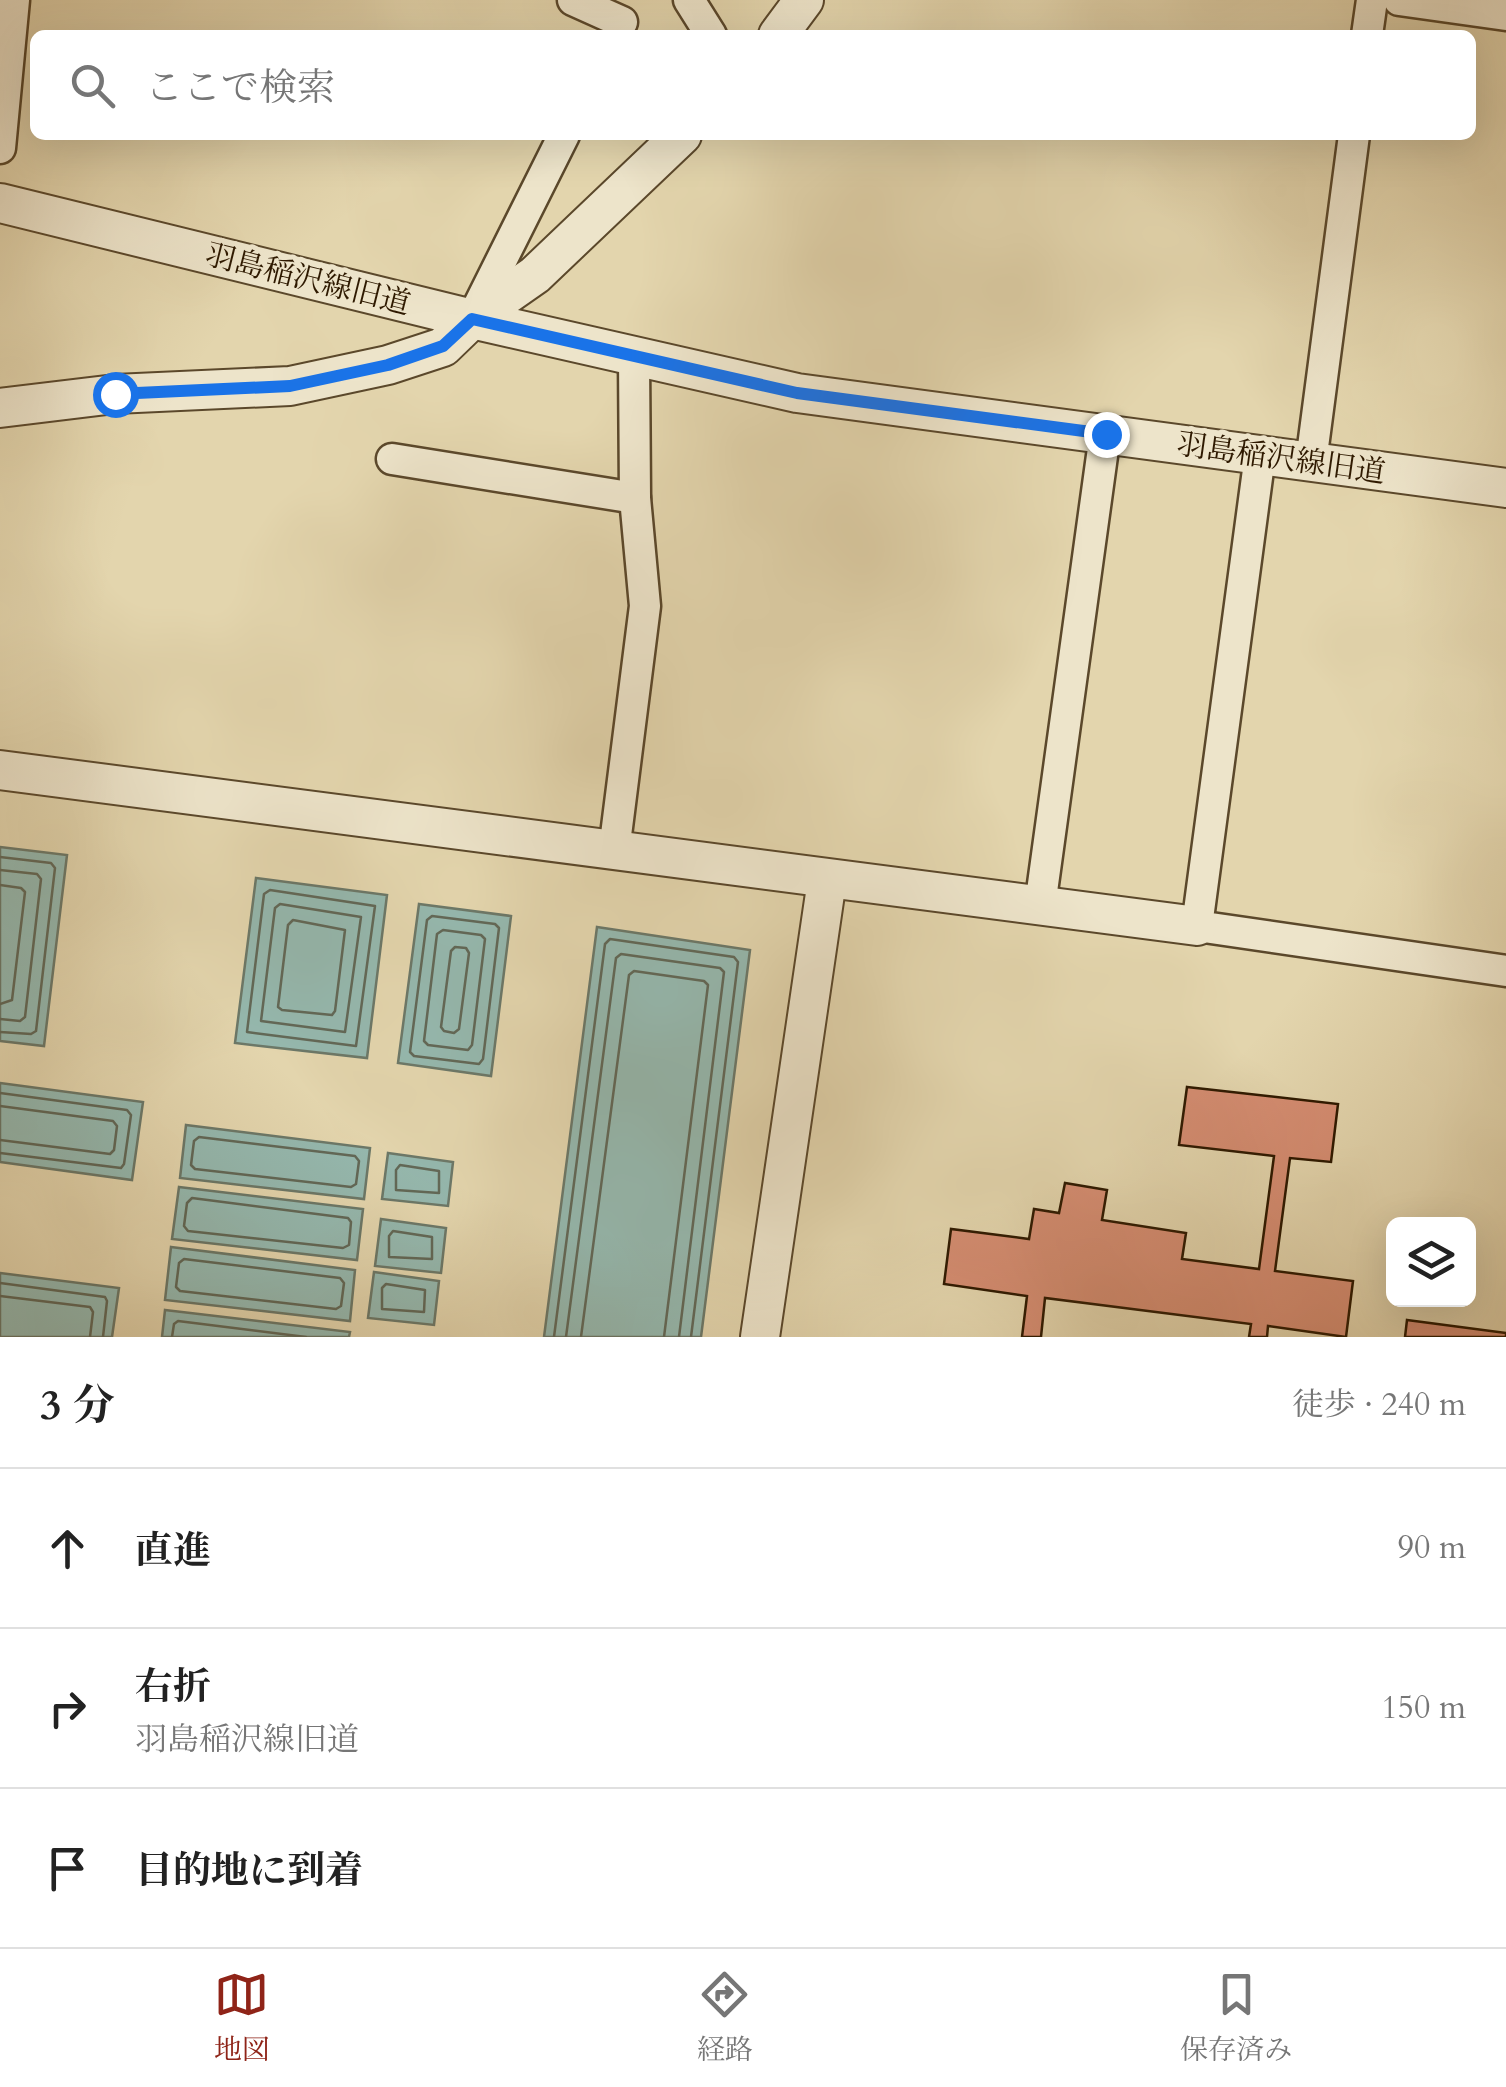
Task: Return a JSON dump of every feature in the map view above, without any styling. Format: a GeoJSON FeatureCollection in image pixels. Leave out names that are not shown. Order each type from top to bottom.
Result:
{"type":"FeatureCollection","features":[{"type":"Feature","properties":{"kind":"street"},"geometry":{"type":"LineString","coordinates":[[0,148],[14,0]]}},
{"type":"Feature","properties":{"kind":"street"},"geometry":{"type":"LineString","coordinates":[[573,0],[623,19]]}},
{"type":"Feature","properties":{"kind":"street"},"geometry":{"type":"LineString","coordinates":[[689,0],[708,30]]}},
{"type":"Feature","properties":{"kind":"street"},"geometry":{"type":"LineString","coordinates":[[782,30],[804,0]]}},
{"type":"Feature","properties":{"kind":"street"},"geometry":{"type":"LineString","coordinates":[[1369,30],[1372,0]]}},
{"type":"Feature","properties":{"kind":"street"},"geometry":{"type":"LineString","coordinates":[[1399,0],[1506,15]]}},
{"type":"Feature","properties":{"kind":"street"},"geometry":{"type":"LineString","coordinates":[[472,319],[562,140]]}},
{"type":"Feature","properties":{"kind":"street"},"geometry":{"type":"LineString","coordinates":[[0,408],[115,394],[290,386],[388,365],[443,346],[472,319],[535,275],[677,140]]}},
{"type":"Feature","properties":{"kind":"street"},"geometry":{"type":"LineString","coordinates":[[1311,462],[1353,140]]}},
{"type":"Feature","properties":{"kind":"street","name":"羽島稲沢線旧道"},"geometry":{"type":"LineString","coordinates":[[0,203],[472,319],[797,393],[1506,488]]}},
{"type":"Feature","properties":{"kind":"street"},"geometry":{"type":"LineString","coordinates":[[614,851],[645,606],[634,498],[634,357]]}},
{"type":"Feature","properties":{"kind":"street"},"geometry":{"type":"LineString","coordinates":[[1040,906],[1106,434]]}},
{"type":"Feature","properties":{"kind":"street"},"geometry":{"type":"LineString","coordinates":[[1197,926],[1260,455]]}},
{"type":"Feature","properties":{"kind":"street"},"geometry":{"type":"LineString","coordinates":[[392,459],[634,498]]}},
{"type":"Feature","properties":{"kind":"street"},"geometry":{"type":"LineString","coordinates":[[0,770],[1197,926],[1506,971]]}},
{"type":"Feature","properties":{"kind":"street"},"geometry":{"type":"LineString","coordinates":[[760,1337],[827,880]]}},
{"type":"Feature","properties":{"kind":"water"},"geometry":{"type":"Polygon","coordinates":[[[0,847],[67,855],[44,1046],[0,1041],[0,847]]]}},
{"type":"Feature","properties":{"kind":"water"},"geometry":{"type":"Polygon","coordinates":[[[256,878],[387,895],[367,1058],[235,1043],[256,878]]]}},
{"type":"Feature","properties":{"kind":"water"},"geometry":{"type":"Polygon","coordinates":[[[419,904],[511,916],[491,1076],[398,1063],[419,904]]]}},
{"type":"Feature","properties":{"kind":"water"},"geometry":{"type":"Polygon","coordinates":[[[597,927],[750,950],[701,1337],[544,1337],[597,927]]]}},
{"type":"Feature","properties":{"kind":"water"},"geometry":{"type":"Polygon","coordinates":[[[0,1083],[143,1102],[132,1180],[0,1162],[0,1083]]]}},
{"type":"Feature","properties":{"kind":"water"},"geometry":{"type":"Polygon","coordinates":[[[186,1125],[370,1148],[364,1199],[180,1178],[186,1125]]]}},
{"type":"Feature","properties":{"kind":"water"},"geometry":{"type":"Polygon","coordinates":[[[388,1153],[453,1162],[448,1206],[382,1199],[388,1153]]]}},
{"type":"Feature","properties":{"kind":"water"},"geometry":{"type":"Polygon","coordinates":[[[179,1187],[363,1209],[357,1260],[172,1239],[179,1187]]]}},
{"type":"Feature","properties":{"kind":"water"},"geometry":{"type":"Polygon","coordinates":[[[381,1219],[446,1228],[441,1273],[375,1266],[381,1219]]]}},
{"type":"Feature","properties":{"kind":"water"},"geometry":{"type":"Polygon","coordinates":[[[171,1247],[355,1270],[350,1321],[165,1300],[171,1247]]]}},
{"type":"Feature","properties":{"kind":"water"},"geometry":{"type":"Polygon","coordinates":[[[374,1272],[439,1281],[434,1325],[368,1318],[374,1272]]]}},
{"type":"Feature","properties":{"kind":"water"},"geometry":{"type":"Polygon","coordinates":[[[0,1273],[119,1288],[112,1337],[0,1337],[0,1273]]]}},
{"type":"Feature","properties":{"kind":"water"},"geometry":{"type":"Polygon","coordinates":[[[165,1310],[350,1332],[349,1337],[162,1337],[165,1310]]]}},
{"type":"Feature","properties":{"kind":"building"},"geometry":{"type":"Polygon","coordinates":[[[1187,1087],[1338,1104],[1331,1162],[1290,1158],[1275,1271],[1353,1281],[1346,1337],[1268,1326],[1267,1337],[1249,1337],[1251,1324],[1045,1298],[1041,1337],[1022,1337],[1027,1296],[944,1284],[951,1229],[1029,1239],[1034,1209],[1059,1213],[1065,1183],[1107,1190],[1102,1220],[1186,1233],[1182,1259],[1259,1269],[1274,1156],[1179,1145],[1187,1087]]]}},
{"type":"Feature","properties":{"kind":"building"},"geometry":{"type":"Polygon","coordinates":[[[1407,1320],[1506,1333],[1506,1337],[1405,1337],[1407,1320]]]}},
{"type":"Feature","properties":{"kind":"route"},"geometry":{"type":"LineString","coordinates":[[115,394],[290,386],[388,365],[443,346],[472,319],[797,393],[1106,434]]}}]}
